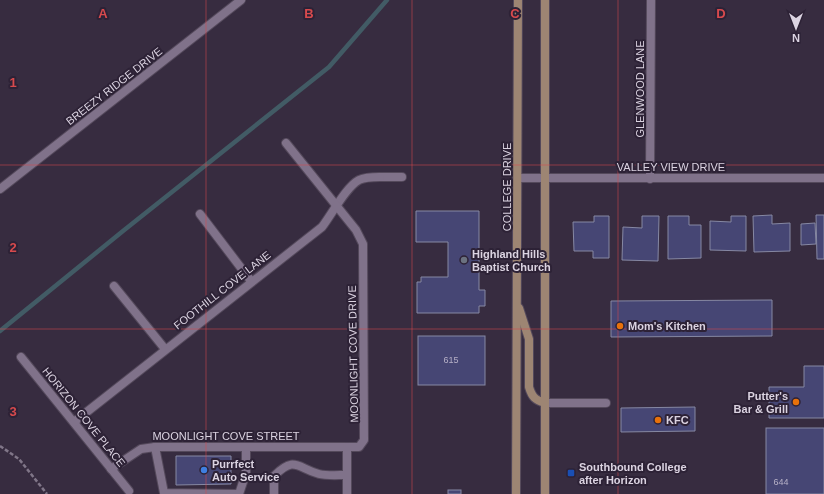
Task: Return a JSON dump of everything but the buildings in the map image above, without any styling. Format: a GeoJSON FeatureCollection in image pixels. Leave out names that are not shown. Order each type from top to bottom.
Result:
{"type":"FeatureCollection","features":[{"type":"Feature","properties":{"kind":"main road","name":"COLLEGE DRIVE"},"geometry":{"type":"LineString","coordinates":[[516,494],[519,178],[518,0]]}},
{"type":"Feature","properties":{"kind":"main road"},"geometry":{"type":"LineString","coordinates":[[545,0],[545,494]]}},
{"type":"Feature","properties":{"kind":"main road"},"geometry":{"type":"LineString","coordinates":[[517,303],[529,339],[529,386],[531,394],[536,401],[545,403]]}},
{"type":"Feature","properties":{"kind":"street","name":"BREEZY RIDGE DRIVE"},"geometry":{"type":"LineString","coordinates":[[0,189],[241,0]]}},
{"type":"Feature","properties":{"kind":"street","name":"GLENWOOD LANE"},"geometry":{"type":"LineString","coordinates":[[650,179],[651,0]]}},
{"type":"Feature","properties":{"kind":"street"},"geometry":{"type":"LineString","coordinates":[[286,143],[336,208]]}},
{"type":"Feature","properties":{"kind":"street","name":"FOOTHILL COVE LANE"},"geometry":{"type":"LineString","coordinates":[[74,422],[251,281],[322,227],[346,191],[358,180],[380,177],[402,177]]}},
{"type":"Feature","properties":{"kind":"street","name":"VALLEY VIEW DRIVE"},"geometry":{"type":"LineString","coordinates":[[519,178],[824,178]]}},
{"type":"Feature","properties":{"kind":"street","name":"MOONLIGHT COVE DRIVE"},"geometry":{"type":"LineString","coordinates":[[336,208],[356,230],[362,244],[364,440],[359,447],[347,447]]}},
{"type":"Feature","properties":{"kind":"street"},"geometry":{"type":"LineString","coordinates":[[200,214],[251,281]]}},
{"type":"Feature","properties":{"kind":"street"},"geometry":{"type":"LineString","coordinates":[[114,286],[165,349]]}},
{"type":"Feature","properties":{"kind":"street","name":"HORIZON COVE PLACE"},"geometry":{"type":"LineString","coordinates":[[21,357],[129,492]]}},
{"type":"Feature","properties":{"kind":"street"},"geometry":{"type":"LineString","coordinates":[[545,403],[606,403]]}},
{"type":"Feature","properties":{"kind":"street"},"geometry":{"type":"LineString","coordinates":[[155,446],[164,494],[239,494],[246,473],[246,447]]}},
{"type":"Feature","properties":{"kind":"street","name":"MOONLIGHT COVE STREET"},"geometry":{"type":"LineString","coordinates":[[111,469],[141,448],[155,446],[347,447]]}},
{"type":"Feature","properties":{"kind":"street"},"geometry":{"type":"LineString","coordinates":[[347,447],[347,494]]}},
{"type":"Feature","properties":{"kind":"street"},"geometry":{"type":"LineString","coordinates":[[274,494],[274,476],[284,467],[297,464],[319,474],[347,475]]}},
{"type":"Feature","properties":{"kind":"path"},"geometry":{"type":"LineString","coordinates":[[0,446],[19,459],[48,494]]}},
{"type":"Feature","properties":{"kind":"waterway"},"geometry":{"type":"LineString","coordinates":[[0,331],[329,67],[387,0]]}},
{"type":"Feature","properties":{"kind":"place","name":"Highland Hills Baptist Church"},"geometry":{"type":"Point","coordinates":[464,260]}},
{"type":"Feature","properties":{"kind":"place","name":"Mom's Kitchen"},"geometry":{"type":"Point","coordinates":[620,326]}},
{"type":"Feature","properties":{"kind":"place","name":"Putter's Bar & Grill"},"geometry":{"type":"Point","coordinates":[796,402]}},
{"type":"Feature","properties":{"kind":"place","name":"KFC"},"geometry":{"type":"Point","coordinates":[658,420]}},
{"type":"Feature","properties":{"kind":"place","name":"Purrfect Auto Service"},"geometry":{"type":"Point","coordinates":[204,470]}},
{"type":"Feature","properties":{"kind":"place","name":"Southbound College after Horizon"},"geometry":{"type":"Point","coordinates":[571,473]}}]}
